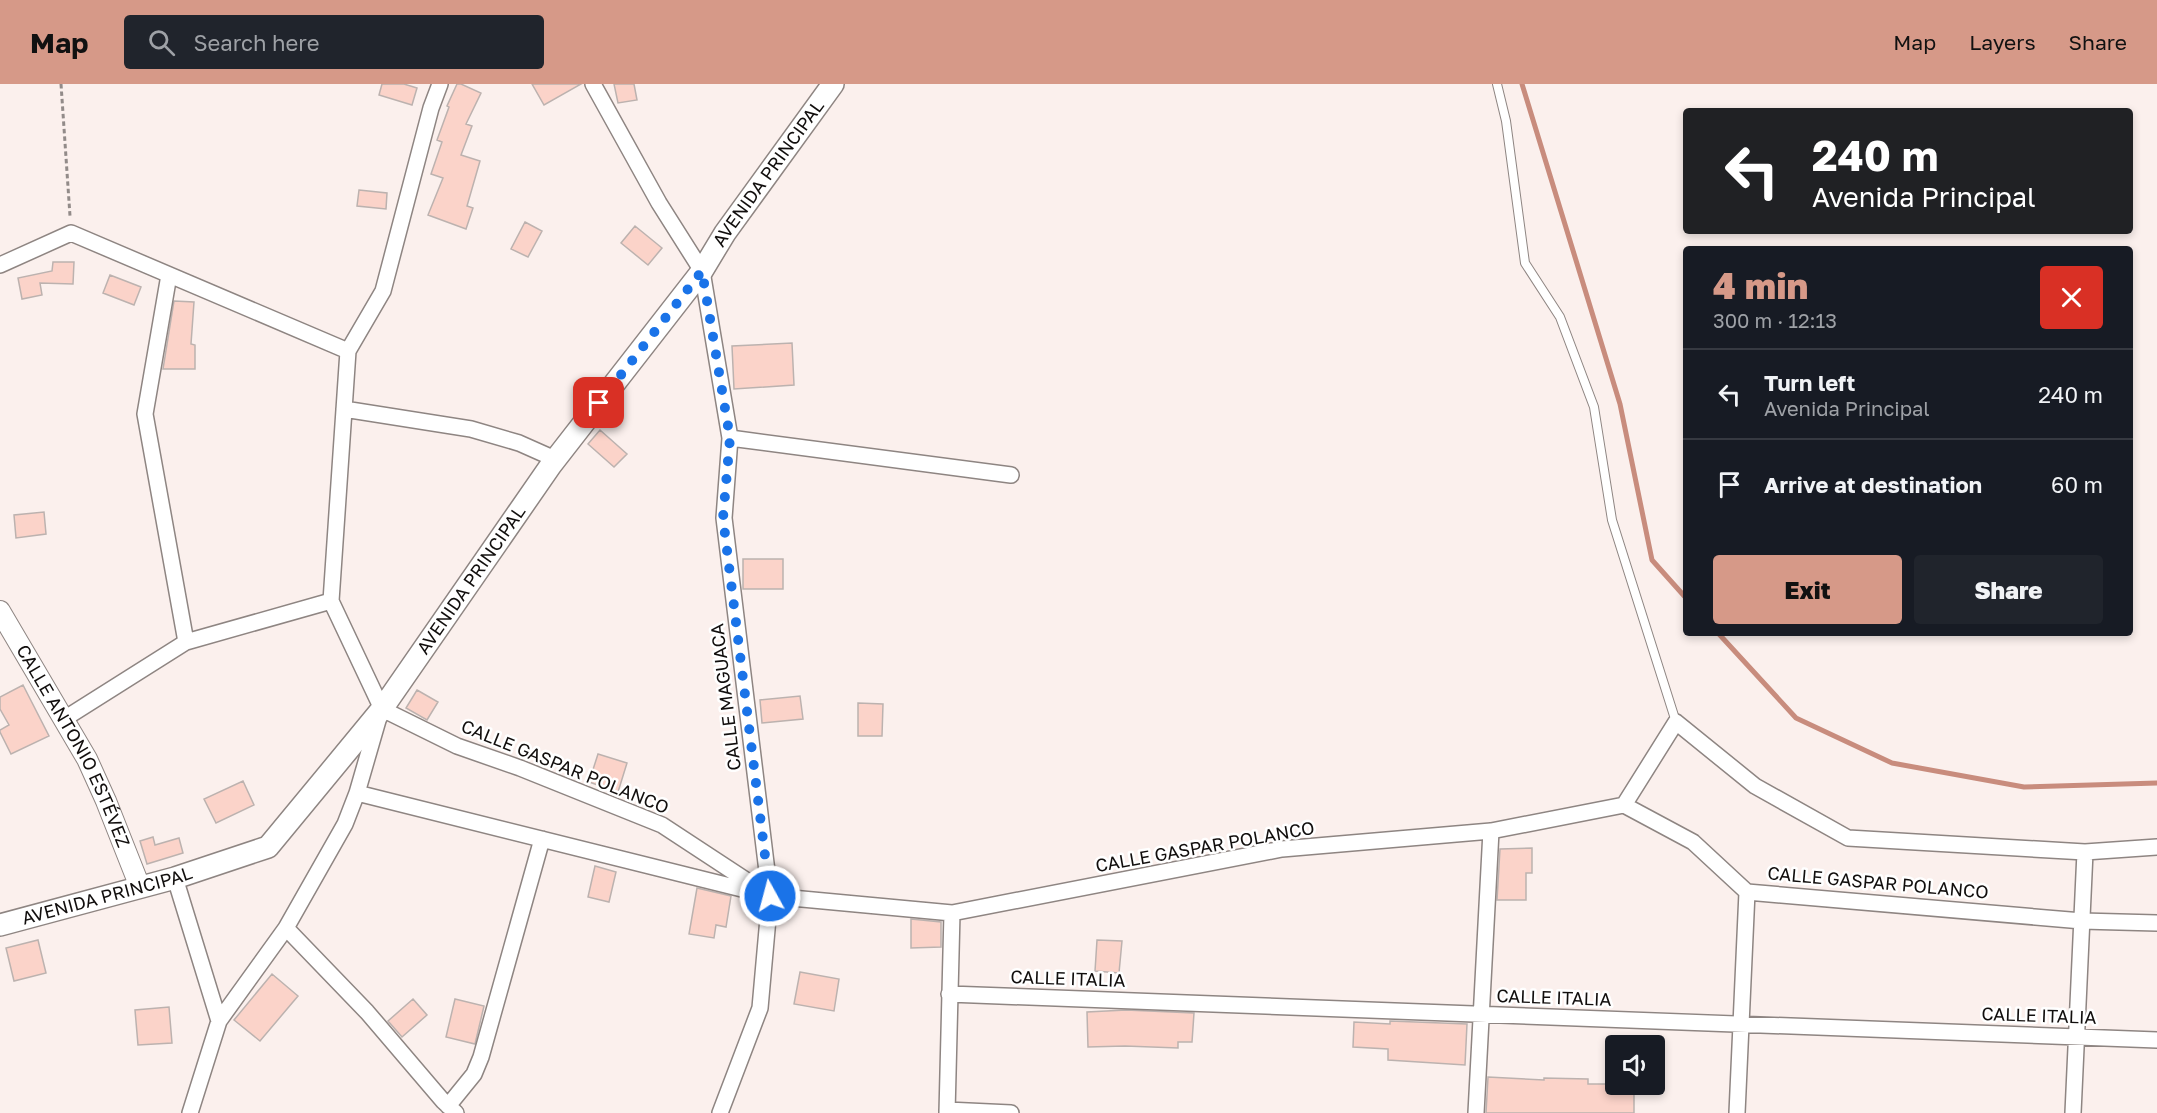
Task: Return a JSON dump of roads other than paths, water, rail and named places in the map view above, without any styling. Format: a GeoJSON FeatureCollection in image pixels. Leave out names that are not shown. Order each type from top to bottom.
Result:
{"type":"FeatureCollection","features":[{"type":"Feature","properties":{"kind":"main road","name":"AVENIDA PRINCIPAL"},"geometry":{"type":"LineString","coordinates":[[0,925],[175,878],[268,847],[382,709],[555,459],[702,271],[725,233],[833,84]]}},
{"type":"Feature","properties":{"kind":"street"},"geometry":{"type":"LineString","coordinates":[[190,1113],[219,1021],[286,928],[345,824],[357,793],[382,709],[331,601],[348,351],[382,291],[431,108],[440,84]]}},
{"type":"Feature","properties":{"kind":"street"},"geometry":{"type":"LineString","coordinates":[[593,84],[659,202],[702,271]]}},
{"type":"Feature","properties":{"kind":"street"},"geometry":{"type":"LineString","coordinates":[[0,265],[71,233],[348,351]]}},
{"type":"Feature","properties":{"kind":"street","name":"CALLE MAGUACA"},"geometry":{"type":"LineString","coordinates":[[702,271],[730,438],[723,518],[770,896],[760,1008],[720,1113]]}},
{"type":"Feature","properties":{"kind":"street"},"geometry":{"type":"LineString","coordinates":[[169,275],[145,414],[186,642]]}},
{"type":"Feature","properties":{"kind":"street"},"geometry":{"type":"LineString","coordinates":[[344,409],[471,429],[519,443],[555,459]]}},
{"type":"Feature","properties":{"kind":"street"},"geometry":{"type":"LineString","coordinates":[[730,438],[1011,475]]}},
{"type":"Feature","properties":{"kind":"street"},"geometry":{"type":"LineString","coordinates":[[64,719],[186,642],[331,601]]}},
{"type":"Feature","properties":{"kind":"street","name":"CALLE ANTONIO ESTÉVEZ"},"geometry":{"type":"LineString","coordinates":[[0,611],[87,759],[140,887]]}},
{"type":"Feature","properties":{"kind":"street","name":"CALLE GASPAR POLANCO"},"geometry":{"type":"LineString","coordinates":[[382,709],[457,746],[520,768],[662,825],[770,896],[952,914],[1282,849],[1491,831],[1624,805],[1693,842],[1747,892],[2082,921],[2157,923]]}},
{"type":"Feature","properties":{"kind":"street"},"geometry":{"type":"LineString","coordinates":[[1624,805],[1676,722],[1755,786],[1848,838],[2085,852],[2157,847]]}},
{"type":"Feature","properties":{"kind":"street"},"geometry":{"type":"LineString","coordinates":[[357,793],[770,896]]}},
{"type":"Feature","properties":{"kind":"street"},"geometry":{"type":"LineString","coordinates":[[1476,1113],[1491,831]]}},
{"type":"Feature","properties":{"kind":"street"},"geometry":{"type":"LineString","coordinates":[[286,928],[367,1012],[452,1109],[474,1074],[481,1057],[542,839]]}},
{"type":"Feature","properties":{"kind":"street"},"geometry":{"type":"LineString","coordinates":[[2073,1113],[2085,852]]}},
{"type":"Feature","properties":{"kind":"street"},"geometry":{"type":"LineString","coordinates":[[175,878],[219,1021]]}},
{"type":"Feature","properties":{"kind":"street"},"geometry":{"type":"LineString","coordinates":[[1737,1113],[1747,892]]}},
{"type":"Feature","properties":{"kind":"street"},"geometry":{"type":"LineString","coordinates":[[952,914],[947,1112],[1011,1113]]}},
{"type":"Feature","properties":{"kind":"street","name":"CALLE ITALIA"},"geometry":{"type":"LineString","coordinates":[[949,994],[2157,1040]]}},
{"type":"Feature","properties":{"kind":"lane"},"geometry":{"type":"LineString","coordinates":[[1497,84],[1506,121],[1525,263],[1560,317],[1594,407],[1612,520],[1676,722]]}},
{"type":"Feature","properties":{"kind":"waterway"},"geometry":{"type":"LineString","coordinates":[[1522,84],[1620,404],[1652,560],[1683,595]]}},
{"type":"Feature","properties":{"kind":"waterway"},"geometry":{"type":"LineString","coordinates":[[1721,636],[1796,718],[1892,763],[2024,787],[2157,783]]}}]}
